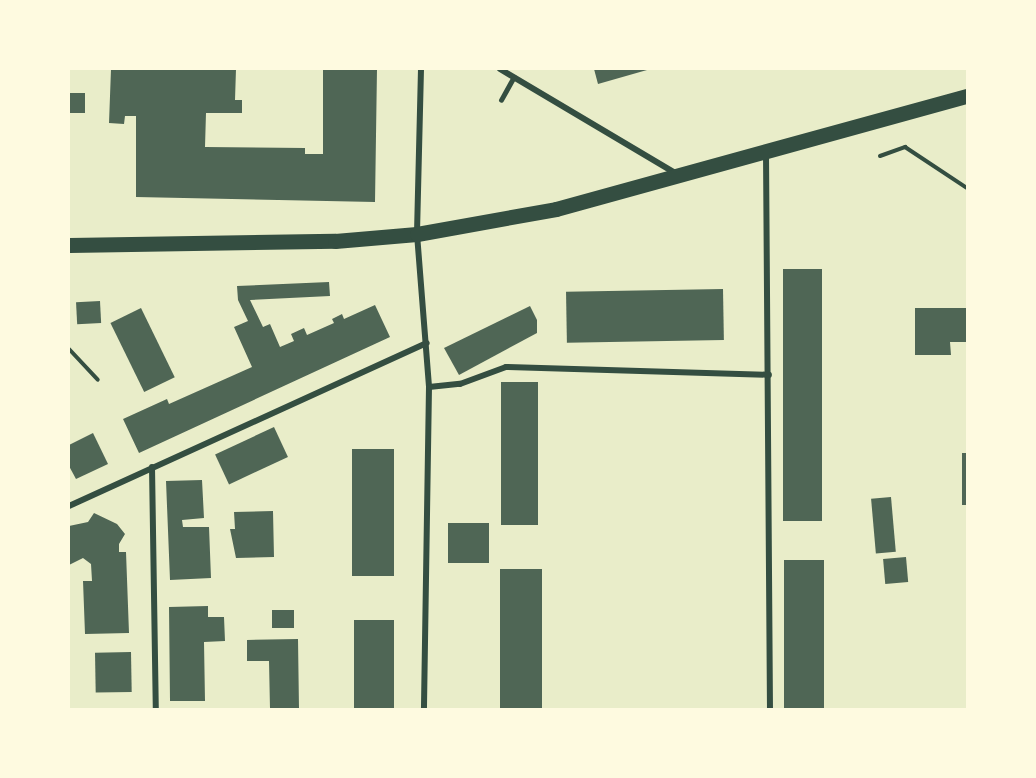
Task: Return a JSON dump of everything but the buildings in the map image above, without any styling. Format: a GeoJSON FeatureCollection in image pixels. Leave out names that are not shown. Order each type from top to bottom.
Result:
{"type":"FeatureCollection","features":[{"type":"Feature","properties":{"kind":"main road"},"geometry":{"type":"LineString","coordinates":[[69,245],[132,247],[335,241],[417,234],[556,209],[967,96]]}},
{"type":"Feature","properties":{"kind":"street"},"geometry":{"type":"LineString","coordinates":[[421,69],[417,234],[429,387],[424,709]]}},
{"type":"Feature","properties":{"kind":"street"},"geometry":{"type":"LineString","coordinates":[[500,69],[681,176]]}},
{"type":"Feature","properties":{"kind":"street"},"geometry":{"type":"LineString","coordinates":[[766,152],[770,709]]}},
{"type":"Feature","properties":{"kind":"street"},"geometry":{"type":"LineString","coordinates":[[69,507],[427,343]]}},
{"type":"Feature","properties":{"kind":"street"},"geometry":{"type":"LineString","coordinates":[[429,387],[460,384],[506,367],[769,375]]}},
{"type":"Feature","properties":{"kind":"street"},"geometry":{"type":"LineString","coordinates":[[152,467],[156,709]]}},
{"type":"Feature","properties":{"kind":"lane"},"geometry":{"type":"LineString","coordinates":[[501,100],[514,77]]}},
{"type":"Feature","properties":{"kind":"path"},"geometry":{"type":"LineString","coordinates":[[880,156],[905,147],[967,188]]}},
{"type":"Feature","properties":{"kind":"path"},"geometry":{"type":"LineString","coordinates":[[69,349],[98,380]]}}]}
